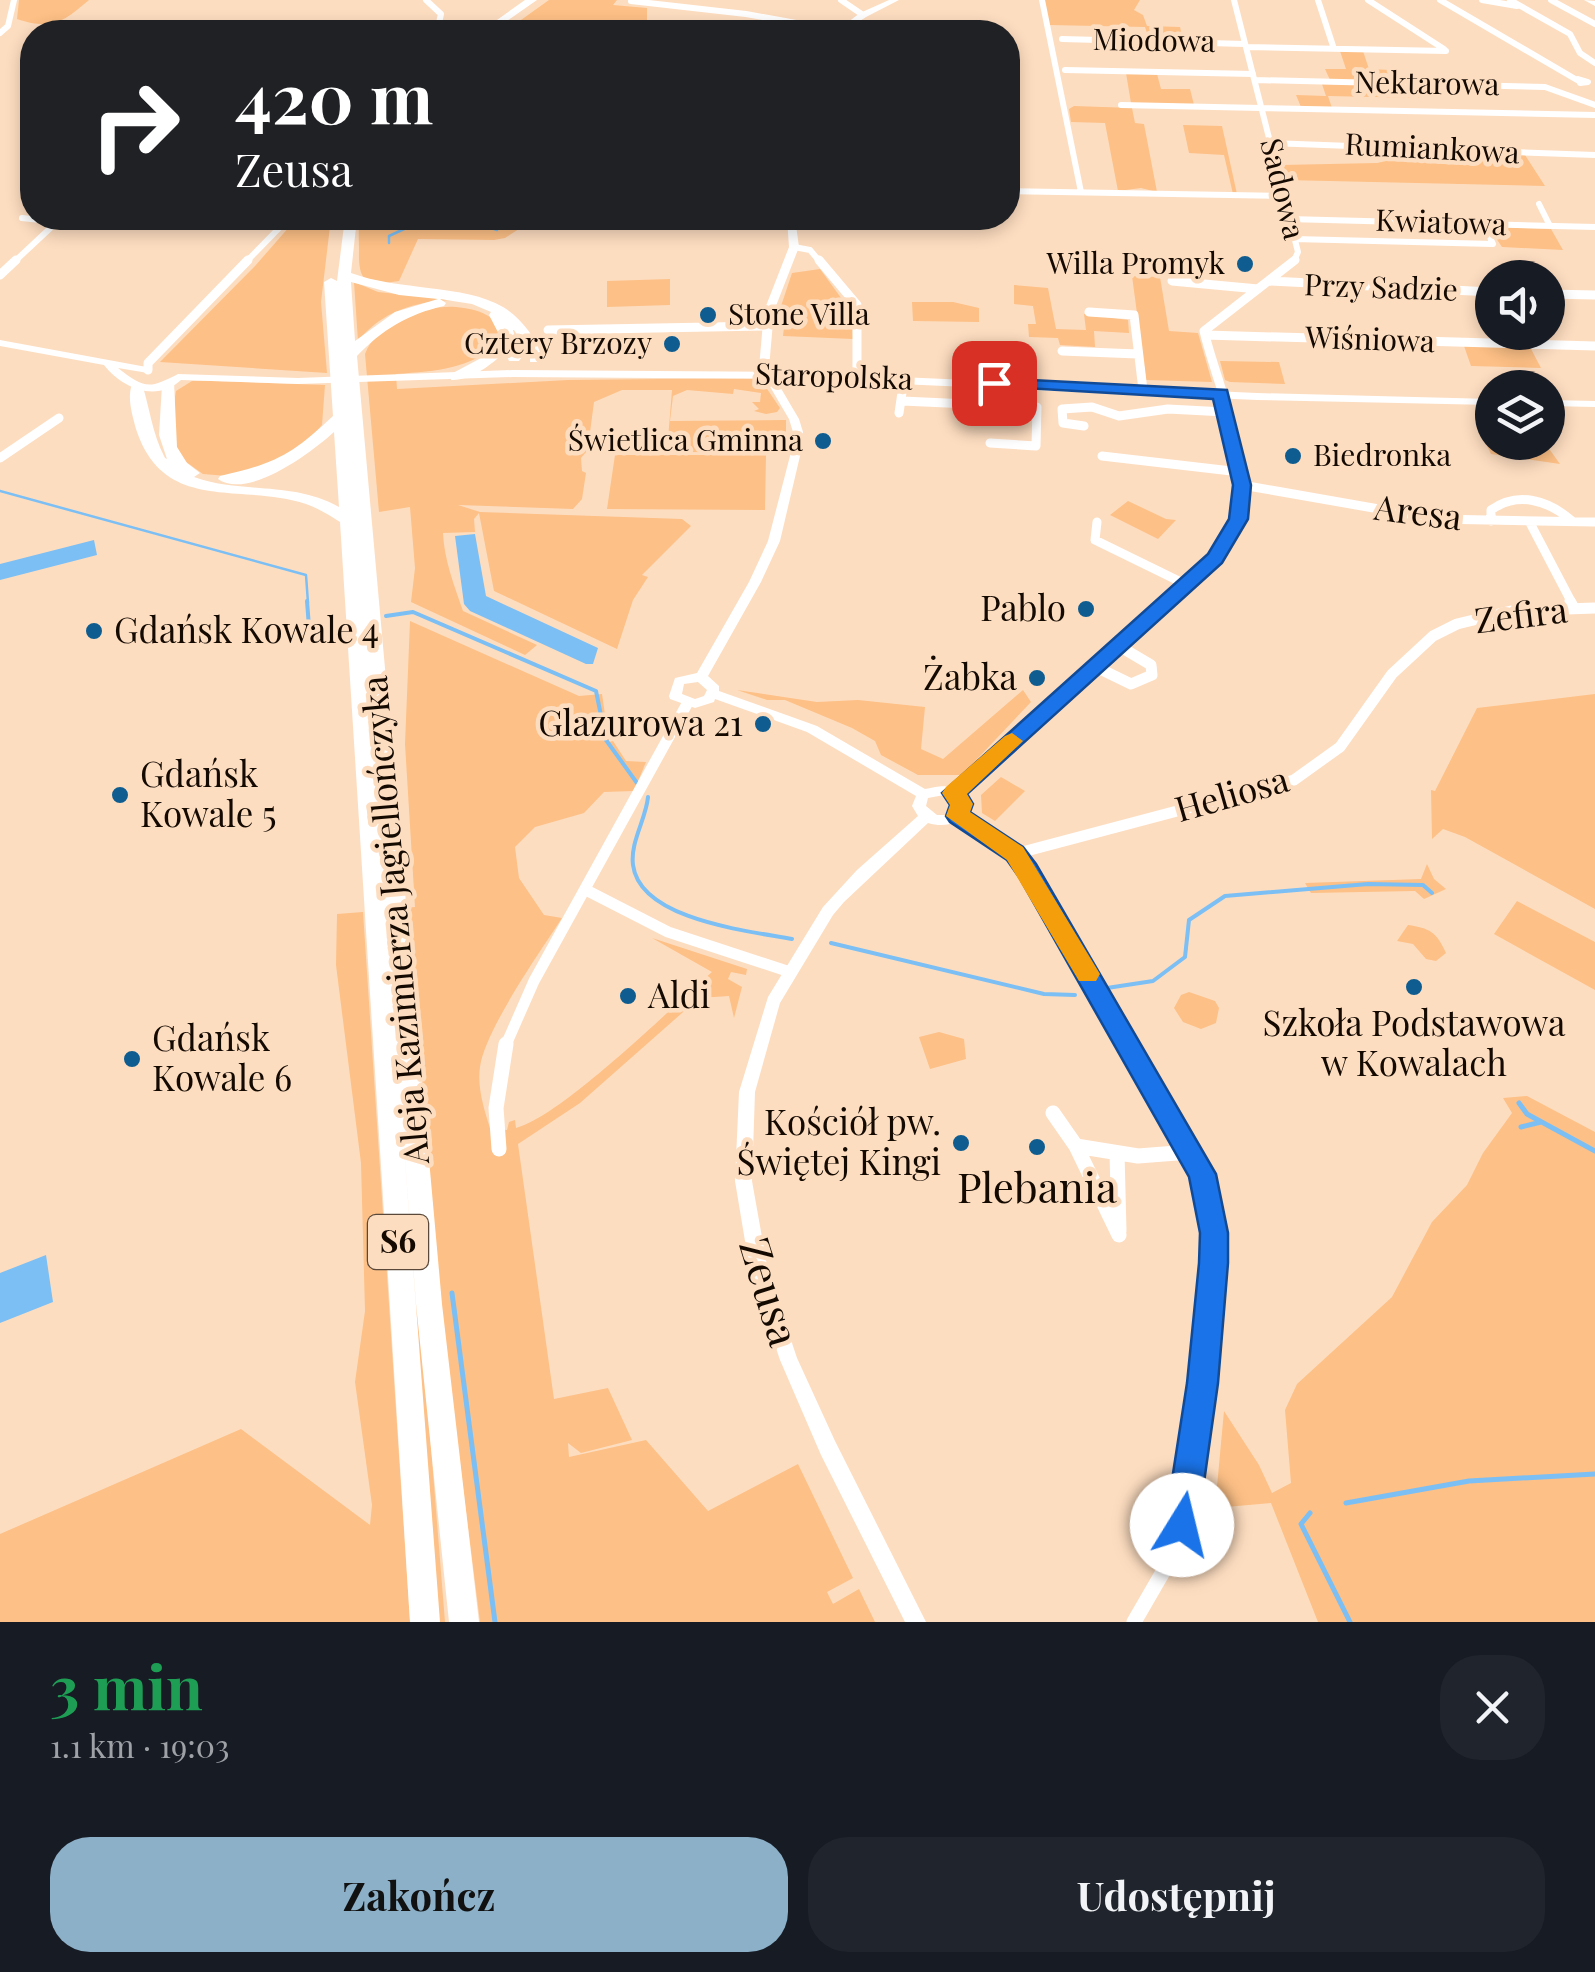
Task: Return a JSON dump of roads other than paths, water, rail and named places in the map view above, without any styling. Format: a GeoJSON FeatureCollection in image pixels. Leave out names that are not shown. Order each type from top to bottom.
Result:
{"type":"FeatureCollection","features":[{"type":"Feature","properties":{"kind":"highway"},"geometry":{"type":"LineString","coordinates":[[503,20],[532,0]]}},
{"type":"Feature","properties":{"kind":"highway"},"geometry":{"type":"LineString","coordinates":[[514,20],[543,0]]}},
{"type":"Feature","properties":{"kind":"highway","name":"Aleja Kazimierza Jagiellończyka"},"geometry":{"type":"LineString","coordinates":[[337,230],[331,279],[339,418],[425,1622]]}},
{"type":"Feature","properties":{"kind":"highway","name":"Aleja Kazimierza Jagiellończyka"},"geometry":{"type":"LineString","coordinates":[[350,230],[344,275],[428,1304],[464,1622]]}},
{"type":"Feature","properties":{"kind":"highway"},"geometry":{"type":"LineString","coordinates":[[344,275],[380,290],[467,298],[494,305],[511,316],[523,332],[537,354],[535,366]]}},
{"type":"Feature","properties":{"kind":"highway"},"geometry":{"type":"LineString","coordinates":[[350,355],[385,321],[410,309],[465,304],[494,313],[504,324],[509,365]]}},
{"type":"Feature","properties":{"kind":"highway"},"geometry":{"type":"LineString","coordinates":[[456,376],[488,360],[509,341]]}},
{"type":"Feature","properties":{"kind":"highway"},"geometry":{"type":"LineString","coordinates":[[174,381],[168,450],[181,468],[200,476],[250,477],[279,468],[305,452],[339,418]]}},
{"type":"Feature","properties":{"kind":"highway"},"geometry":{"type":"LineString","coordinates":[[135,385],[139,415],[153,455],[166,471],[193,484],[308,499],[346,518]]}},
{"type":"Feature","properties":{"kind":"main road"},"geometry":{"type":"LineString","coordinates":[[0,344],[108,365],[171,372],[174,381],[135,385],[108,365]]}},
{"type":"Feature","properties":{"kind":"main road","name":"Staropolska"},"geometry":{"type":"LineString","coordinates":[[509,365],[519,376],[535,366]]}},
{"type":"Feature","properties":{"kind":"main road","name":"Staropolska"},"geometry":{"type":"LineString","coordinates":[[174,381],[492,376],[509,365],[535,366],[552,375],[765,373],[1475,401]]}},
{"type":"Feature","properties":{"kind":"main road"},"geometry":{"type":"LineString","coordinates":[[135,385],[148,370]]}},
{"type":"Feature","properties":{"kind":"main road"},"geometry":{"type":"LineString","coordinates":[[1565,403],[1595,404]]}},
{"type":"Feature","properties":{"kind":"street"},"geometry":{"type":"LineString","coordinates":[[0,33],[8,26],[14,0]]}},
{"type":"Feature","properties":{"kind":"street"},"geometry":{"type":"LineString","coordinates":[[426,0],[441,14],[440,20]]}},
{"type":"Feature","properties":{"kind":"street"},"geometry":{"type":"LineString","coordinates":[[841,0],[863,15]]}},
{"type":"Feature","properties":{"kind":"street"},"geometry":{"type":"LineString","coordinates":[[856,20],[895,0]]}},
{"type":"Feature","properties":{"kind":"street"},"geometry":{"type":"LineString","coordinates":[[1042,0],[1081,192]]}},
{"type":"Feature","properties":{"kind":"street","name":"Sadowa"},"geometry":{"type":"LineString","coordinates":[[1205,336],[1210,326],[1297,257],[1234,0]]}},
{"type":"Feature","properties":{"kind":"street"},"geometry":{"type":"LineString","coordinates":[[1318,0],[1334,49]]}},
{"type":"Feature","properties":{"kind":"street","name":"Miodowa"},"geometry":{"type":"LineString","coordinates":[[1062,39],[1446,50],[1368,0]]}},
{"type":"Feature","properties":{"kind":"street"},"geometry":{"type":"LineString","coordinates":[[1440,0],[1577,80]]}},
{"type":"Feature","properties":{"kind":"street"},"geometry":{"type":"LineString","coordinates":[[1482,0],[1520,6]]}},
{"type":"Feature","properties":{"kind":"street"},"geometry":{"type":"LineString","coordinates":[[1510,0],[1570,34],[1580,53],[1595,62]]}},
{"type":"Feature","properties":{"kind":"street"},"geometry":{"type":"LineString","coordinates":[[1551,0],[1595,24]]}},
{"type":"Feature","properties":{"kind":"street"},"geometry":{"type":"LineString","coordinates":[[1588,0],[1595,4]]}},
{"type":"Feature","properties":{"kind":"street"},"geometry":{"type":"LineString","coordinates":[[630,1],[777,20]]}},
{"type":"Feature","properties":{"kind":"street","name":"Nektarowa"},"geometry":{"type":"LineString","coordinates":[[1065,70],[1544,87],[1595,105]]}},
{"type":"Feature","properties":{"kind":"street","name":"Nektarowa"},"geometry":{"type":"LineString","coordinates":[[1122,105],[1595,115]]}},
{"type":"Feature","properties":{"kind":"street","name":"Rumiankowa"},"geometry":{"type":"LineString","coordinates":[[1270,143],[1595,155]]}},
{"type":"Feature","properties":{"kind":"street"},"geometry":{"type":"LineString","coordinates":[[1020,191],[1281,196]]}},
{"type":"Feature","properties":{"kind":"street"},"geometry":{"type":"LineString","coordinates":[[1539,204],[1550,226]]}},
{"type":"Feature","properties":{"kind":"street","name":"Kwiatowa"},"geometry":{"type":"LineString","coordinates":[[1288,218],[1595,227]]}},
{"type":"Feature","properties":{"kind":"street"},"geometry":{"type":"LineString","coordinates":[[1294,239],[1493,244],[1484,224]]}},
{"type":"Feature","properties":{"kind":"street"},"geometry":{"type":"LineString","coordinates":[[0,275],[49,230]]}},
{"type":"Feature","properties":{"kind":"street"},"geometry":{"type":"LineString","coordinates":[[148,370],[148,363],[277,230]]}},
{"type":"Feature","properties":{"kind":"street"},"geometry":{"type":"LineString","coordinates":[[701,677],[774,542],[795,456],[798,432],[794,419],[765,373],[767,326],[773,297],[794,246],[792,230]]}},
{"type":"Feature","properties":{"kind":"street"},"geometry":{"type":"LineString","coordinates":[[794,246],[810,250],[857,306],[858,372]]}},
{"type":"Feature","properties":{"kind":"street"},"geometry":{"type":"LineString","coordinates":[[1172,281],[1258,289]]}},
{"type":"Feature","properties":{"kind":"street","name":"Przy Sadzie"},"geometry":{"type":"LineString","coordinates":[[1269,281],[1475,291]]}},
{"type":"Feature","properties":{"kind":"street"},"geometry":{"type":"LineString","coordinates":[[1565,294],[1595,295]]}},
{"type":"Feature","properties":{"kind":"street"},"geometry":{"type":"LineString","coordinates":[[1089,312],[1134,315],[1143,390]]}},
{"type":"Feature","properties":{"kind":"street"},"geometry":{"type":"LineString","coordinates":[[548,330],[767,326]]}},
{"type":"Feature","properties":{"kind":"street"},"geometry":{"type":"LineString","coordinates":[[954,793],[1216,558],[1234,532],[1242,485],[1205,336]]}},
{"type":"Feature","properties":{"kind":"street","name":"Wiśniowa"},"geometry":{"type":"LineString","coordinates":[[1205,336],[1595,346]]}},
{"type":"Feature","properties":{"kind":"street"},"geometry":{"type":"LineString","coordinates":[[1062,351],[1138,354]]}},
{"type":"Feature","properties":{"kind":"street"},"geometry":{"type":"LineString","coordinates":[[904,379],[900,407],[1037,407],[1036,446],[990,444]]}},
{"type":"Feature","properties":{"kind":"street"},"geometry":{"type":"LineString","coordinates":[[1084,426],[1063,424],[1062,409],[1092,407],[1100,415],[1124,418],[1157,410],[1225,412]]}},
{"type":"Feature","properties":{"kind":"street"},"geometry":{"type":"LineString","coordinates":[[0,458],[59,418]]}},
{"type":"Feature","properties":{"kind":"street"},"geometry":{"type":"LineString","coordinates":[[1102,456],[1240,472]]}},
{"type":"Feature","properties":{"kind":"street","name":"Aresa"},"geometry":{"type":"LineString","coordinates":[[1242,485],[1431,518],[1595,522]]}},
{"type":"Feature","properties":{"kind":"street"},"geometry":{"type":"LineString","coordinates":[[1491,521],[1497,504],[1517,499],[1546,503],[1572,521]]}},
{"type":"Feature","properties":{"kind":"street"},"geometry":{"type":"LineString","coordinates":[[1097,522],[1095,540],[1186,585]]}},
{"type":"Feature","properties":{"kind":"street"},"geometry":{"type":"LineString","coordinates":[[1530,522],[1574,608]]}},
{"type":"Feature","properties":{"kind":"street","name":"Zefira"},"geometry":{"type":"LineString","coordinates":[[1448,627],[1498,613],[1595,608]]}},
{"type":"Feature","properties":{"kind":"street","name":"Heliosa"},"geometry":{"type":"LineString","coordinates":[[1015,854],[1294,780],[1326,762],[1346,743],[1405,659],[1448,627]]}},
{"type":"Feature","properties":{"kind":"street"},"geometry":{"type":"LineString","coordinates":[[1096,666],[1131,684],[1152,675],[1152,665],[1119,646]]}},
{"type":"Feature","properties":{"kind":"street"},"geometry":{"type":"LineString","coordinates":[[701,677],[712,684],[713,694],[702,703],[687,704],[676,696],[675,686],[686,678],[701,677]]}},
{"type":"Feature","properties":{"kind":"street"},"geometry":{"type":"LineString","coordinates":[[713,694],[812,728],[923,794],[938,789],[954,793],[962,804],[958,816]]}},
{"type":"Feature","properties":{"kind":"street"},"geometry":{"type":"LineString","coordinates":[[499,1148],[497,1083],[510,1024],[531,980],[588,891],[687,704]]}},
{"type":"Feature","properties":{"kind":"street"},"geometry":{"type":"LineString","coordinates":[[923,794],[919,806],[926,817],[943,821],[958,816]]}},
{"type":"Feature","properties":{"kind":"street"},"geometry":{"type":"LineString","coordinates":[[958,816],[1015,854],[1202,1174],[1214,1233],[1203,1383],[1182,1525],[1167,1565],[1134,1622]]}},
{"type":"Feature","properties":{"kind":"street","name":"Zeusa"},"geometry":{"type":"LineString","coordinates":[[916,1622],[777,1334],[749,1238],[741,1155],[745,1092],[762,1028],[787,971],[831,907],[926,817]]}},
{"type":"Feature","properties":{"kind":"street"},"geometry":{"type":"LineString","coordinates":[[588,891],[668,932],[787,971]]}},
{"type":"Feature","properties":{"kind":"street"},"geometry":{"type":"LineString","coordinates":[[1053,1112],[1076,1146],[1119,1236],[1118,1153]]}},
{"type":"Feature","properties":{"kind":"street"},"geometry":{"type":"LineString","coordinates":[[1076,1146],[1138,1156],[1190,1152]]}},
{"type":"Feature","properties":{"kind":"water"},"geometry":{"type":"Polygon","coordinates":[[[475,534],[486,596],[598,648],[593,664],[470,611],[464,604],[455,536],[475,534]]]}},
{"type":"Feature","properties":{"kind":"water"},"geometry":{"type":"Polygon","coordinates":[[[94,540],[97,555],[0,580],[0,564],[94,540]]]}},
{"type":"Feature","properties":{"kind":"water"},"geometry":{"type":"Polygon","coordinates":[[[46,1255],[53,1302],[0,1323],[0,1273],[46,1255]]]}},
{"type":"Feature","properties":{"kind":"waterway"},"geometry":{"type":"LineString","coordinates":[[389,243],[389,236],[402,230]]}},
{"type":"Feature","properties":{"kind":"waterway"},"geometry":{"type":"LineString","coordinates":[[0,491],[306,575],[308,603]]}},
{"type":"Feature","properties":{"kind":"waterway"},"geometry":{"type":"LineString","coordinates":[[307,601],[309,627],[327,625]]}},
{"type":"Feature","properties":{"kind":"waterway"},"geometry":{"type":"LineString","coordinates":[[386,616],[413,612],[596,691],[606,740],[637,783]]}},
{"type":"Feature","properties":{"kind":"waterway"},"geometry":{"type":"LineString","coordinates":[[648,797],[633,865],[640,884],[655,899],[699,920],[792,939]]}},
{"type":"Feature","properties":{"kind":"waterway"},"geometry":{"type":"LineString","coordinates":[[1107,988],[1153,981],[1185,957],[1189,920],[1225,896],[1368,884],[1423,885],[1432,893]]}},
{"type":"Feature","properties":{"kind":"waterway"},"geometry":{"type":"LineString","coordinates":[[831,943],[1044,994],[1075,995]]}},
{"type":"Feature","properties":{"kind":"waterway"},"geometry":{"type":"LineString","coordinates":[[1519,1103],[1527,1114],[1595,1151]]}},
{"type":"Feature","properties":{"kind":"waterway"},"geometry":{"type":"LineString","coordinates":[[1521,1127],[1541,1122]]}},
{"type":"Feature","properties":{"kind":"waterway"},"geometry":{"type":"LineString","coordinates":[[452,1293],[495,1622]]}},
{"type":"Feature","properties":{"kind":"waterway"},"geometry":{"type":"LineString","coordinates":[[1346,1503],[1469,1481],[1595,1474]]}},
{"type":"Feature","properties":{"kind":"waterway"},"geometry":{"type":"LineString","coordinates":[[1310,1513],[1301,1524],[1350,1622]]}},
{"type":"Feature","properties":{"kind":"place","name":"Willa Promyk"},"geometry":{"type":"Point","coordinates":[1245,264]}},
{"type":"Feature","properties":{"kind":"place","name":"Stone Villa"},"geometry":{"type":"Point","coordinates":[708,315]}},
{"type":"Feature","properties":{"kind":"place","name":"Cztery Brzozy"},"geometry":{"type":"Point","coordinates":[672,344]}},
{"type":"Feature","properties":{"kind":"place","name":"Świetlica Gminna"},"geometry":{"type":"Point","coordinates":[823,441]}},
{"type":"Feature","properties":{"kind":"place","name":"Biedronka"},"geometry":{"type":"Point","coordinates":[1293,456]}},
{"type":"Feature","properties":{"kind":"place","name":"Pablo"},"geometry":{"type":"Point","coordinates":[1086,609]}},
{"type":"Feature","properties":{"kind":"place","name":"Gdańsk Kowale 4"},"geometry":{"type":"Point","coordinates":[94,631]}},
{"type":"Feature","properties":{"kind":"place","name":"Żabka"},"geometry":{"type":"Point","coordinates":[1037,678]}},
{"type":"Feature","properties":{"kind":"place","name":"Glazurowa 21"},"geometry":{"type":"Point","coordinates":[763,724]}},
{"type":"Feature","properties":{"kind":"place","name":"Gdańsk Kowale 5"},"geometry":{"type":"Point","coordinates":[120,795]}},
{"type":"Feature","properties":{"kind":"place","name":"Szkoła Podstawowa w Kowalach"},"geometry":{"type":"Point","coordinates":[1414,987]}},
{"type":"Feature","properties":{"kind":"place","name":"Aldi"},"geometry":{"type":"Point","coordinates":[628,996]}},
{"type":"Feature","properties":{"kind":"place","name":"Gdańsk Kowale 6"},"geometry":{"type":"Point","coordinates":[132,1059]}},
{"type":"Feature","properties":{"kind":"place","name":"Kościół pw. Świętej Kingi"},"geometry":{"type":"Point","coordinates":[961,1143]}},
{"type":"Feature","properties":{"kind":"place","name":"Plebania"},"geometry":{"type":"Point","coordinates":[1037,1147]}}]}
